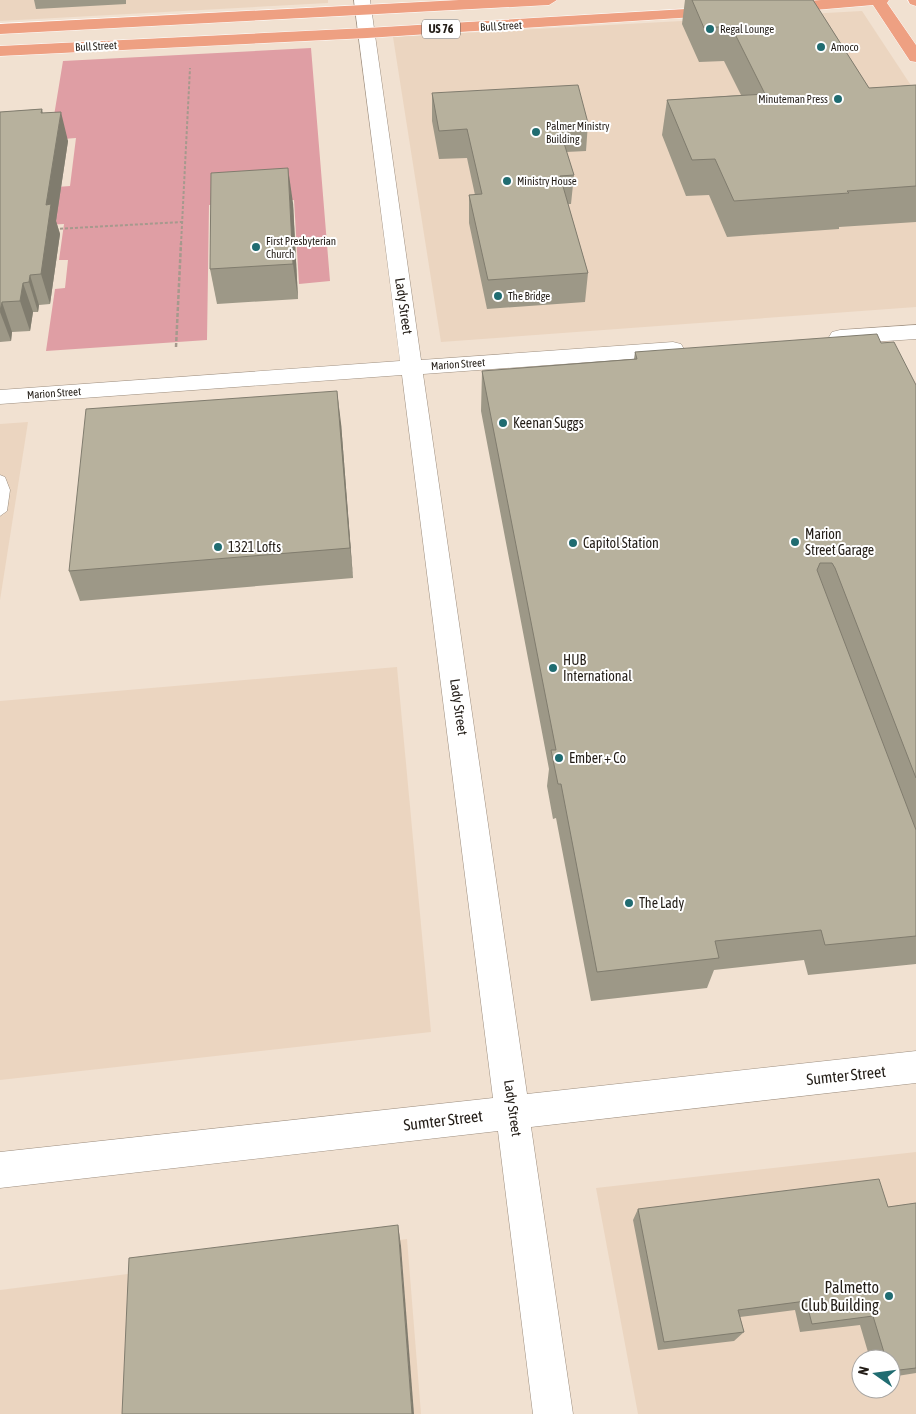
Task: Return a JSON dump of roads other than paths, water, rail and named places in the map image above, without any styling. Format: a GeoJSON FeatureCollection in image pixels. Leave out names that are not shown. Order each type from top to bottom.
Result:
{"type":"FeatureCollection","features":[{"type":"Feature","properties":{"kind":"main road","name":"Bull Street"},"geometry":{"type":"LineString","coordinates":[[0,51],[364,14],[549,0]]}},
{"type":"Feature","properties":{"kind":"main road"},"geometry":{"type":"LineString","coordinates":[[766,9],[879,0],[916,56]]}},
{"type":"Feature","properties":{"kind":"main road","name":"Bull Street"},"geometry":{"type":"LineString","coordinates":[[0,29],[364,14],[737,11]]}},
{"type":"Feature","properties":{"kind":"street","name":"Lady Street"},"geometry":{"type":"LineString","coordinates":[[364,14],[514,1112],[553,1414]]}},
{"type":"Feature","properties":{"kind":"street"},"geometry":{"type":"LineString","coordinates":[[821,339],[916,332]]}},
{"type":"Feature","properties":{"kind":"street","name":"Marion Street"},"geometry":{"type":"LineString","coordinates":[[0,398],[692,348]]}},
{"type":"Feature","properties":{"kind":"street","name":"Sumter Street"},"geometry":{"type":"LineString","coordinates":[[0,1170],[916,1067]]}},
{"type":"Feature","properties":{"kind":"lane"},"geometry":{"type":"LineString","coordinates":[[0,480],[4,490],[0,511]]}},
{"type":"Feature","properties":{"kind":"place","name":"Regal Lounge"},"geometry":{"type":"Point","coordinates":[710,29]}},
{"type":"Feature","properties":{"kind":"place","name":"Amoco"},"geometry":{"type":"Point","coordinates":[821,47]}},
{"type":"Feature","properties":{"kind":"place","name":"Minuteman Press"},"geometry":{"type":"Point","coordinates":[838,99]}},
{"type":"Feature","properties":{"kind":"place","name":"Palmer Ministry Building"},"geometry":{"type":"Point","coordinates":[536,132]}},
{"type":"Feature","properties":{"kind":"place","name":"Ministry House"},"geometry":{"type":"Point","coordinates":[507,181]}},
{"type":"Feature","properties":{"kind":"place","name":"First Presbyterian Church"},"geometry":{"type":"Point","coordinates":[256,247]}},
{"type":"Feature","properties":{"kind":"place","name":"The Bridge"},"geometry":{"type":"Point","coordinates":[498,296]}},
{"type":"Feature","properties":{"kind":"place","name":"Keenan Suggs"},"geometry":{"type":"Point","coordinates":[503,423]}},
{"type":"Feature","properties":{"kind":"place","name":"Marion Street Garage"},"geometry":{"type":"Point","coordinates":[795,542]}},
{"type":"Feature","properties":{"kind":"place","name":"Capitol Station"},"geometry":{"type":"Point","coordinates":[573,543]}},
{"type":"Feature","properties":{"kind":"place","name":"1321 Lofts"},"geometry":{"type":"Point","coordinates":[218,547]}},
{"type":"Feature","properties":{"kind":"place","name":"HUB International"},"geometry":{"type":"Point","coordinates":[553,668]}},
{"type":"Feature","properties":{"kind":"place","name":"Ember + Co"},"geometry":{"type":"Point","coordinates":[559,758]}},
{"type":"Feature","properties":{"kind":"place","name":"The Lady"},"geometry":{"type":"Point","coordinates":[629,903]}},
{"type":"Feature","properties":{"kind":"place","name":"Palmetto Club Building"},"geometry":{"type":"Point","coordinates":[889,1296]}}]}
